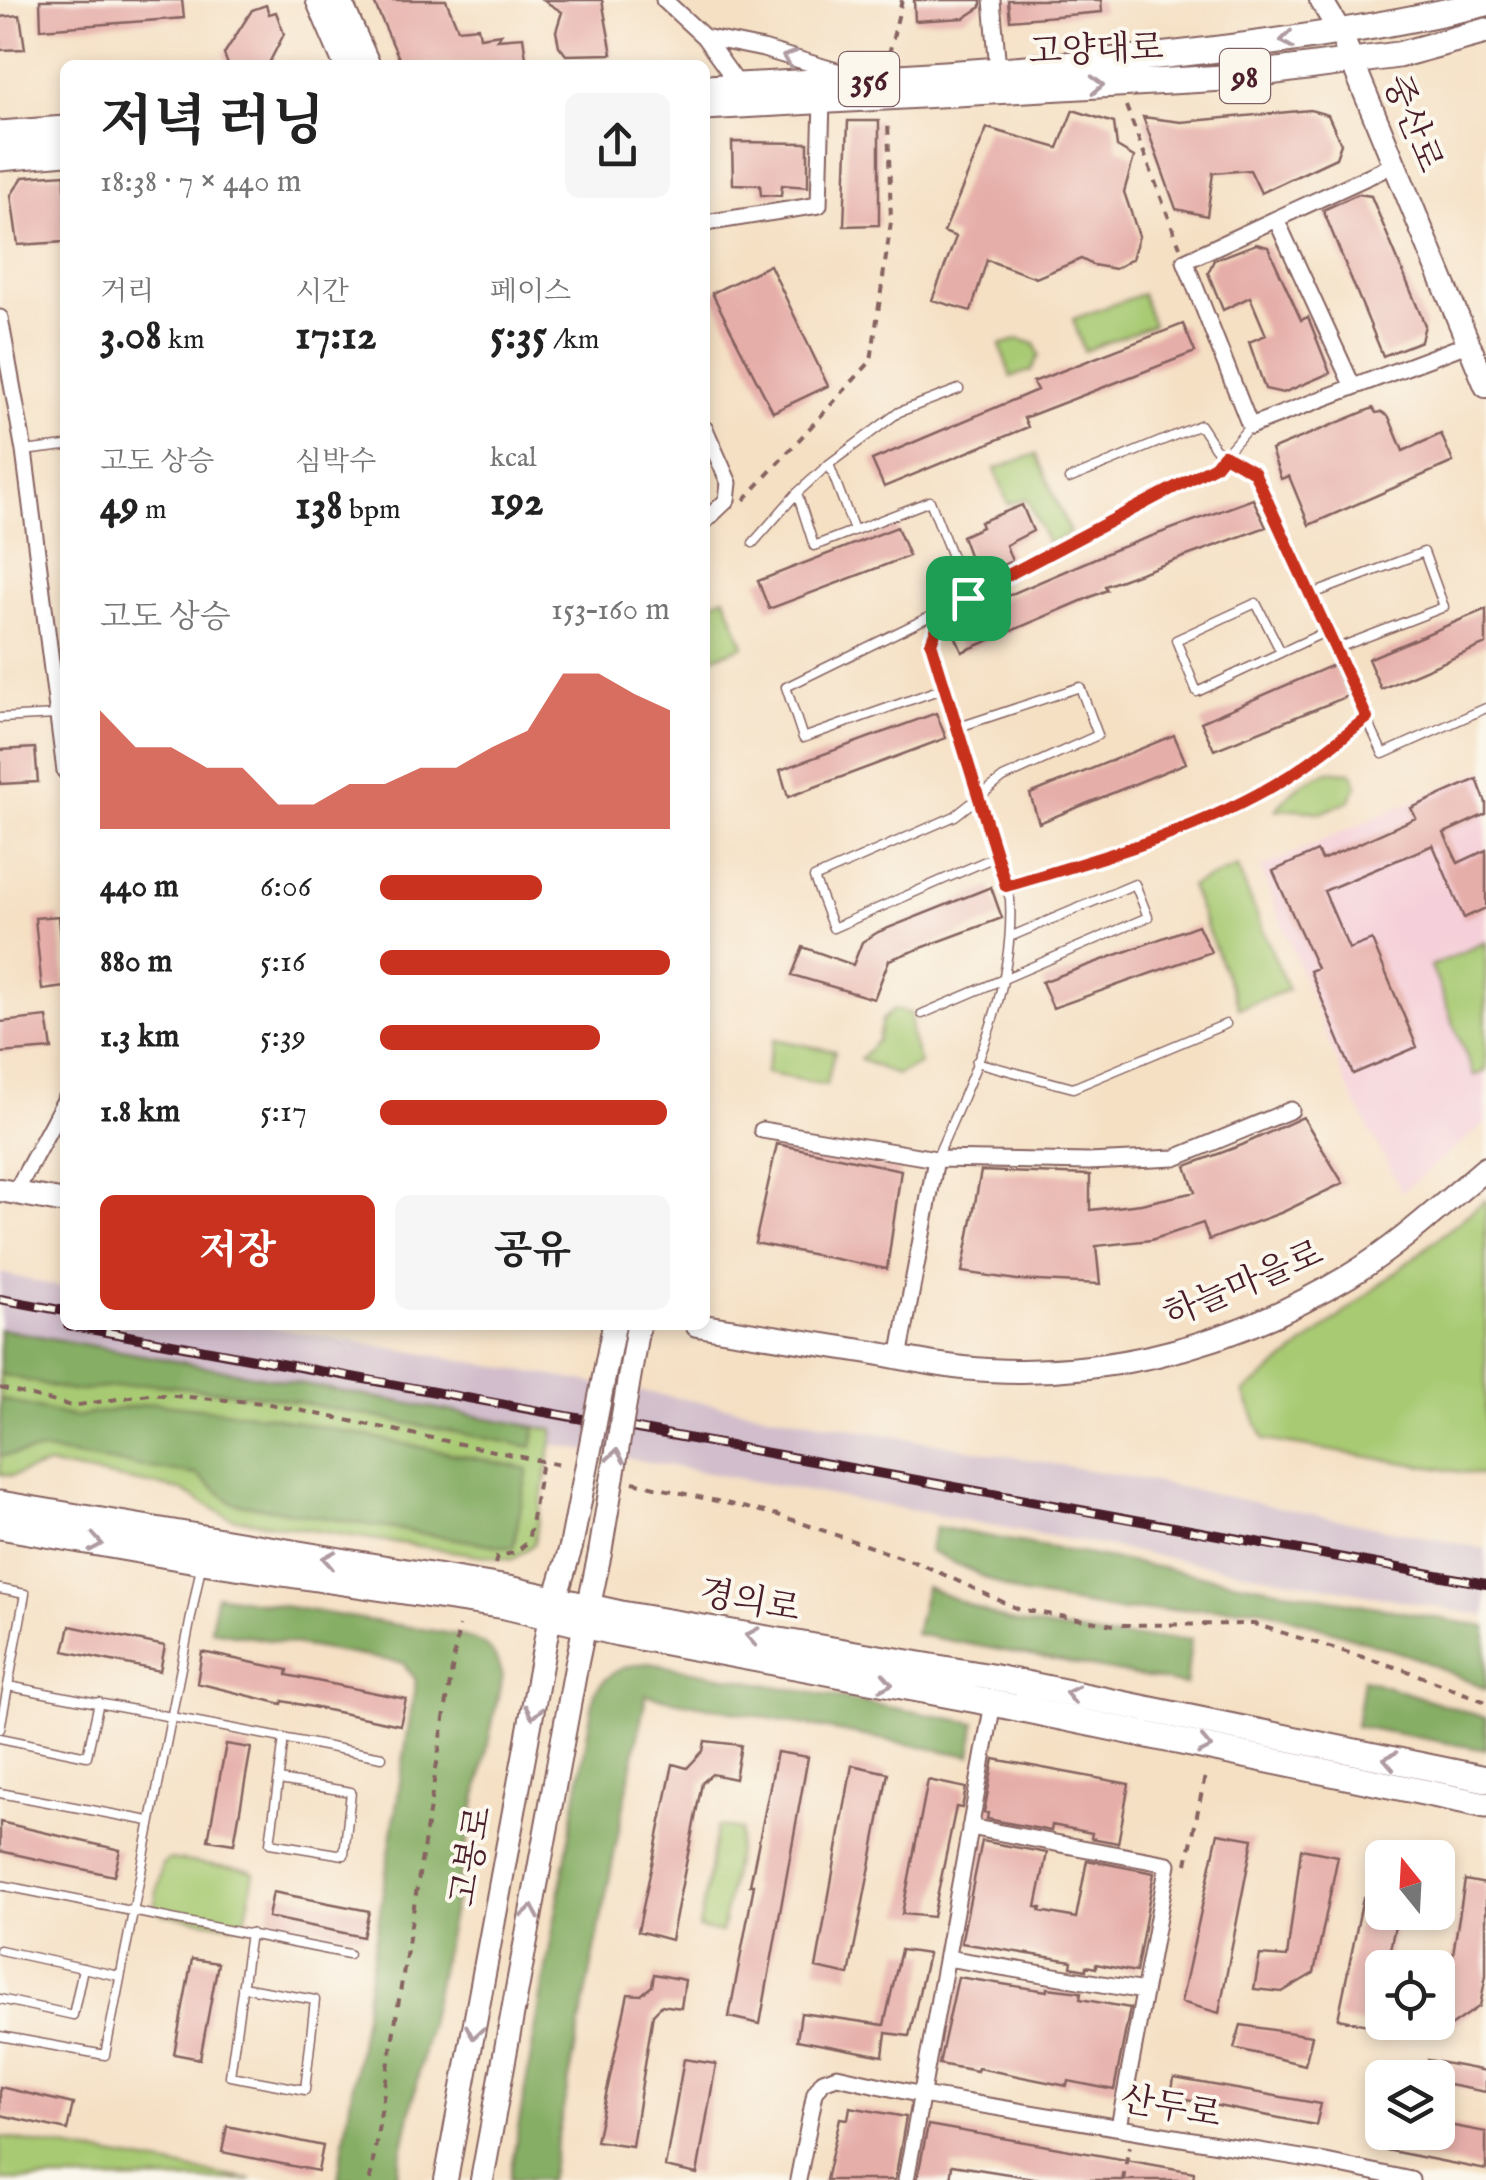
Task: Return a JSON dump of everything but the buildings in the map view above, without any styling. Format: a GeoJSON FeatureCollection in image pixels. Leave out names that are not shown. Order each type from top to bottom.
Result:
{"type":"FeatureCollection","features":[{"type":"Feature","properties":{"kind":"main road"},"geometry":{"type":"LineString","coordinates":[[319,0],[345,60]]}},
{"type":"Feature","properties":{"kind":"main road"},"geometry":{"type":"LineString","coordinates":[[338,0],[365,60]]}},
{"type":"Feature","properties":{"kind":"main road","name":"중산로"},"geometry":{"type":"LineString","coordinates":[[1321,0],[1340,32],[1486,386]]}},
{"type":"Feature","properties":{"kind":"main road","name":"고양대로"},"geometry":{"type":"LineString","coordinates":[[710,105],[741,95],[881,68],[998,69],[1295,40],[1386,26],[1486,2]]}},
{"type":"Feature","properties":{"kind":"main road","name":"고양대로"},"geometry":{"type":"LineString","coordinates":[[710,89],[822,100],[1224,78],[1398,55],[1486,31]]}},
{"type":"Feature","properties":{"kind":"main road"},"geometry":{"type":"LineString","coordinates":[[0,134],[60,129]]}},
{"type":"Feature","properties":{"kind":"main road"},"geometry":{"type":"LineString","coordinates":[[0,158],[60,152]]}},
{"type":"Feature","properties":{"kind":"main road","name":"하늘마을로"},"geometry":{"type":"LineString","coordinates":[[710,1327],[986,1370],[1056,1371],[1164,1355],[1284,1312],[1352,1274],[1486,1168]]}},
{"type":"Feature","properties":{"kind":"main road"},"geometry":{"type":"LineString","coordinates":[[7,1191],[60,1201]]}},
{"type":"Feature","properties":{"kind":"main road","name":"고봉로"},"geometry":{"type":"LineString","coordinates":[[446,2180],[553,1608],[571,1547],[613,1330]]}},
{"type":"Feature","properties":{"kind":"main road","name":"고봉로"},"geometry":{"type":"LineString","coordinates":[[482,2180],[600,1553],[637,1330]]}},
{"type":"Feature","properties":{"kind":"main road","name":"경의로"},"geometry":{"type":"LineString","coordinates":[[0,1504],[553,1608],[1486,1804]]}},
{"type":"Feature","properties":{"kind":"main road","name":"경의로"},"geometry":{"type":"LineString","coordinates":[[0,1526],[505,1606],[553,1608]]}},
{"type":"Feature","properties":{"kind":"main road","name":"경의로"},"geometry":{"type":"LineString","coordinates":[[588,1616],[991,1677],[1486,1779]]}},
{"type":"Feature","properties":{"kind":"street"},"geometry":{"type":"LineString","coordinates":[[664,0],[704,37],[741,95]]}},
{"type":"Feature","properties":{"kind":"street"},"geometry":{"type":"LineString","coordinates":[[992,0],[998,69]]}},
{"type":"Feature","properties":{"kind":"street"},"geometry":{"type":"LineString","coordinates":[[704,37],[822,69],[881,68]]}},
{"type":"Feature","properties":{"kind":"street"},"geometry":{"type":"LineString","coordinates":[[710,222],[819,205],[822,100]]}},
{"type":"Feature","properties":{"kind":"street"},"geometry":{"type":"LineString","coordinates":[[1393,165],[1185,261],[1250,426],[1470,343]]}},
{"type":"Feature","properties":{"kind":"street"},"geometry":{"type":"LineString","coordinates":[[1276,219],[1353,387]]}},
{"type":"Feature","properties":{"kind":"street"},"geometry":{"type":"LineString","coordinates":[[0,318],[24,452],[60,706]]}},
{"type":"Feature","properties":{"kind":"street"},"geometry":{"type":"LineString","coordinates":[[710,441],[728,482],[727,500],[710,516]]}},
{"type":"Feature","properties":{"kind":"street"},"geometry":{"type":"LineString","coordinates":[[7,1191],[60,1108]]}},
{"type":"Feature","properties":{"kind":"street"},"geometry":{"type":"LineString","coordinates":[[762,1130],[936,1159],[1088,1162],[1176,1158],[1291,1110]]}},
{"type":"Feature","properties":{"kind":"street"},"geometry":{"type":"LineString","coordinates":[[899,1358],[936,1159]]}},
{"type":"Feature","properties":{"kind":"street"},"geometry":{"type":"LineString","coordinates":[[906,2180],[993,1703]]}},
{"type":"Feature","properties":{"kind":"street"},"geometry":{"type":"LineString","coordinates":[[970,1827],[1168,1864],[1119,2128]]}},
{"type":"Feature","properties":{"kind":"street"},"geometry":{"type":"LineString","coordinates":[[946,1958],[1144,1991]]}},
{"type":"Feature","properties":{"kind":"street","name":"산두로"},"geometry":{"type":"LineString","coordinates":[[798,2180],[815,2093],[823,2081],[837,2076],[1313,2168],[1411,2180]]}},
{"type":"Feature","properties":{"kind":"lane"},"geometry":{"type":"LineString","coordinates":[[752,543],[829,464],[899,412],[958,389]]}},
{"type":"Feature","properties":{"kind":"lane"},"geometry":{"type":"LineString","coordinates":[[1070,480],[1200,426],[1215,448],[1254,472],[1384,754],[1486,708]]}},
{"type":"Feature","properties":{"kind":"lane"},"geometry":{"type":"LineString","coordinates":[[944,688],[803,738],[786,687],[968,598],[1215,466],[1250,426]]}},
{"type":"Feature","properties":{"kind":"lane"},"geometry":{"type":"LineString","coordinates":[[24,452],[60,447]]}},
{"type":"Feature","properties":{"kind":"lane"},"geometry":{"type":"LineString","coordinates":[[829,464],[854,530]]}},
{"type":"Feature","properties":{"kind":"lane"},"geometry":{"type":"LineString","coordinates":[[797,493],[814,546],[930,501],[968,598]]}},
{"type":"Feature","properties":{"kind":"lane"},"geometry":{"type":"LineString","coordinates":[[1310,595],[1424,552],[1444,607],[1336,649]]}},
{"type":"Feature","properties":{"kind":"lane"},"geometry":{"type":"LineString","coordinates":[[1281,652],[1256,603],[1176,640],[1197,692],[1327,631]]}},
{"type":"Feature","properties":{"kind":"lane"},"geometry":{"type":"LineString","coordinates":[[936,1159],[998,1011],[1012,936],[1010,899],[931,643],[944,609]]}},
{"type":"Feature","properties":{"kind":"lane"},"geometry":{"type":"LineString","coordinates":[[956,728],[1080,686],[1098,735],[1003,778],[955,816],[814,878],[832,928],[996,856]]}},
{"type":"Feature","properties":{"kind":"lane"},"geometry":{"type":"LineString","coordinates":[[0,718],[60,713]]}},
{"type":"Feature","properties":{"kind":"lane"},"geometry":{"type":"LineString","coordinates":[[1006,886],[1120,853],[1194,824],[1286,778],[1367,718]]}},
{"type":"Feature","properties":{"kind":"lane"},"geometry":{"type":"LineString","coordinates":[[922,1014],[1148,917],[1134,884],[1012,936]]}},
{"type":"Feature","properties":{"kind":"lane"},"geometry":{"type":"LineString","coordinates":[[976,1062],[1073,1088],[1226,1024]]}},
{"type":"Feature","properties":{"kind":"lane"},"geometry":{"type":"LineString","coordinates":[[0,2036],[104,2056],[202,1561]]}},
{"type":"Feature","properties":{"kind":"lane"},"geometry":{"type":"LineString","coordinates":[[0,1589],[25,1594],[0,1729]]}},
{"type":"Feature","properties":{"kind":"lane"},"geometry":{"type":"LineString","coordinates":[[8,1686],[382,1758]]}},
{"type":"Feature","properties":{"kind":"lane"},"geometry":{"type":"LineString","coordinates":[[0,1738],[88,1756],[99,1702]]}},
{"type":"Feature","properties":{"kind":"lane"},"geometry":{"type":"LineString","coordinates":[[280,1780],[351,1792],[344,1855],[270,1843],[284,1738]]}},
{"type":"Feature","properties":{"kind":"lane"},"geometry":{"type":"LineString","coordinates":[[0,1792],[149,1821]]}},
{"type":"Feature","properties":{"kind":"lane"},"geometry":{"type":"LineString","coordinates":[[0,1885],[349,1954]]}},
{"type":"Feature","properties":{"kind":"lane"},"geometry":{"type":"LineString","coordinates":[[242,1987],[315,2000],[305,2090],[230,2076],[242,1987],[250,1933]]}},
{"type":"Feature","properties":{"kind":"lane"},"geometry":{"type":"LineString","coordinates":[[0,1950],[119,1976]]}},
{"type":"Feature","properties":{"kind":"lane"},"geometry":{"type":"LineString","coordinates":[[0,1999],[73,2015],[83,1968]]}},
{"type":"Feature","properties":{"kind":"path"},"geometry":{"type":"LineString","coordinates":[[881,68],[902,0]]}},
{"type":"Feature","properties":{"kind":"path"},"geometry":{"type":"LineString","coordinates":[[1122,96],[1185,261]]}},
{"type":"Feature","properties":{"kind":"path"},"geometry":{"type":"LineString","coordinates":[[743,500],[871,362],[891,222],[888,105]]}},
{"type":"Feature","properties":{"kind":"path"},"geometry":{"type":"LineString","coordinates":[[0,1388],[72,1406],[149,1394],[265,1403],[566,1466]]}},
{"type":"Feature","properties":{"kind":"path"},"geometry":{"type":"LineString","coordinates":[[495,1566],[497,1557],[516,1552],[528,1542],[542,1461]]}},
{"type":"Feature","properties":{"kind":"path"},"geometry":{"type":"LineString","coordinates":[[624,1480],[778,1516],[923,1565],[1018,1609],[1114,1625],[1254,1624],[1405,1670],[1486,1702]]}},
{"type":"Feature","properties":{"kind":"path"},"geometry":{"type":"LineString","coordinates":[[370,2180],[459,1626]]}},
{"type":"Feature","properties":{"kind":"path"},"geometry":{"type":"LineString","coordinates":[[1124,2180],[1129,2146]]}},
{"type":"Feature","properties":{"kind":"shaded area"},"geometry":{"type":"Polygon","coordinates":[[[1486,769],[1486,1123],[1402,1192],[1344,1080],[1260,868],[1486,769]]]}},
{"type":"Feature","properties":{"kind":"shaded area"},"geometry":{"type":"Polygon","coordinates":[[[0,1273],[60,1287],[60,1330],[290,1330],[1129,1477],[1486,1549],[1486,1616],[0,1343],[0,1273]]]}},
{"type":"Feature","properties":{"kind":"green space"},"geometry":{"type":"Polygon","coordinates":[[[1142,294],[1153,325],[1084,351],[1073,319],[1142,294]]]}},
{"type":"Feature","properties":{"kind":"green space"},"geometry":{"type":"Polygon","coordinates":[[[1019,339],[1035,344],[1039,355],[1031,371],[1011,377],[1000,345],[1019,339]]]}},
{"type":"Feature","properties":{"kind":"green space"},"geometry":{"type":"Polygon","coordinates":[[[1036,454],[1070,533],[1048,544],[1027,498],[1008,504],[995,469],[1036,454]]]}},
{"type":"Feature","properties":{"kind":"green space"},"geometry":{"type":"Polygon","coordinates":[[[725,597],[744,646],[710,659],[710,603],[725,597]]]}},
{"type":"Feature","properties":{"kind":"green space"},"geometry":{"type":"Polygon","coordinates":[[[1333,771],[1352,772],[1357,786],[1349,801],[1321,813],[1276,810],[1301,785],[1333,771]]]}},
{"type":"Feature","properties":{"kind":"green space"},"geometry":{"type":"Polygon","coordinates":[[[1237,867],[1288,990],[1239,1008],[1190,886],[1237,867]]]}},
{"type":"Feature","properties":{"kind":"green space"},"geometry":{"type":"Polygon","coordinates":[[[1486,942],[1486,1071],[1474,1076],[1431,966],[1486,942]]]}},
{"type":"Feature","properties":{"kind":"green space"},"geometry":{"type":"Polygon","coordinates":[[[894,1009],[911,1014],[911,1034],[920,1064],[896,1075],[860,1059],[878,1040],[882,1020],[894,1009]]]}},
{"type":"Feature","properties":{"kind":"green space"},"geometry":{"type":"Polygon","coordinates":[[[774,1039],[835,1051],[826,1085],[765,1073],[774,1039]]]}},
{"type":"Feature","properties":{"kind":"green space"},"geometry":{"type":"Polygon","coordinates":[[[1486,1200],[1486,1476],[1264,1440],[1244,1393],[1486,1200]]]}},
{"type":"Feature","properties":{"kind":"green space"},"geometry":{"type":"Polygon","coordinates":[[[0,1329],[554,1430],[534,1544],[512,1560],[230,1518],[181,1490],[48,1465],[12,1476],[0,1474],[0,1329]]]}},
{"type":"Feature","properties":{"kind":"green space"},"geometry":{"type":"Polygon","coordinates":[[[0,1329],[536,1427],[532,1447],[266,1396],[150,1384],[71,1391],[0,1374],[0,1329]]]}},
{"type":"Feature","properties":{"kind":"green space"},"geometry":{"type":"Polygon","coordinates":[[[0,1399],[74,1417],[155,1403],[269,1416],[528,1469],[513,1548],[233,1503],[197,1475],[45,1451],[0,1456],[0,1399]]]}},
{"type":"Feature","properties":{"kind":"green space"},"geometry":{"type":"Polygon","coordinates":[[[936,1527],[1486,1627],[1486,1689],[1414,1657],[1258,1607],[1119,1611],[1020,1594],[929,1551],[936,1527]]]}},
{"type":"Feature","properties":{"kind":"green space"},"geometry":{"type":"Polygon","coordinates":[[[926,1587],[1008,1621],[1104,1637],[1191,1639],[1186,1685],[915,1634],[926,1587]]]}},
{"type":"Feature","properties":{"kind":"green space"},"geometry":{"type":"Polygon","coordinates":[[[216,1595],[458,1635],[488,1647],[499,1667],[502,1677],[396,2180],[338,2180],[416,1680],[403,1663],[211,1630],[216,1595]]]}},
{"type":"Feature","properties":{"kind":"green space"},"geometry":{"type":"Polygon","coordinates":[[[649,1663],[975,1723],[971,1756],[646,1695],[549,2180],[509,2180],[595,1691],[618,1670],[649,1663]]]}},
{"type":"Feature","properties":{"kind":"green space"},"geometry":{"type":"Polygon","coordinates":[[[1363,1679],[1486,1718],[1486,1750],[1356,1726],[1363,1679]]]}},
{"type":"Feature","properties":{"kind":"green space"},"geometry":{"type":"Polygon","coordinates":[[[717,1826],[741,1830],[721,1933],[699,1928],[717,1826]]]}},
{"type":"Feature","properties":{"kind":"green space"},"geometry":{"type":"Polygon","coordinates":[[[170,1859],[254,1873],[245,1923],[234,1925],[163,1914],[154,1908],[162,1864],[170,1859]]]}},
{"type":"Feature","properties":{"kind":"green space"},"geometry":{"type":"Polygon","coordinates":[[[0,2137],[252,2180],[0,2180],[0,2137]]]}},
{"type":"Feature","properties":{"kind":"railway"},"geometry":{"type":"LineString","coordinates":[[0,1299],[60,1310]]}},
{"type":"Feature","properties":{"kind":"railway"},"geometry":{"type":"LineString","coordinates":[[95,1330],[1486,1584]]}},
{"type":"Feature","properties":{"kind":"route"},"geometry":{"type":"LineString","coordinates":[[1224,455],[1254,472],[1367,718],[1286,778],[1194,824],[1120,853],[1006,886],[931,643],[944,609],[968,598],[1215,466],[1224,455]]}}]}
